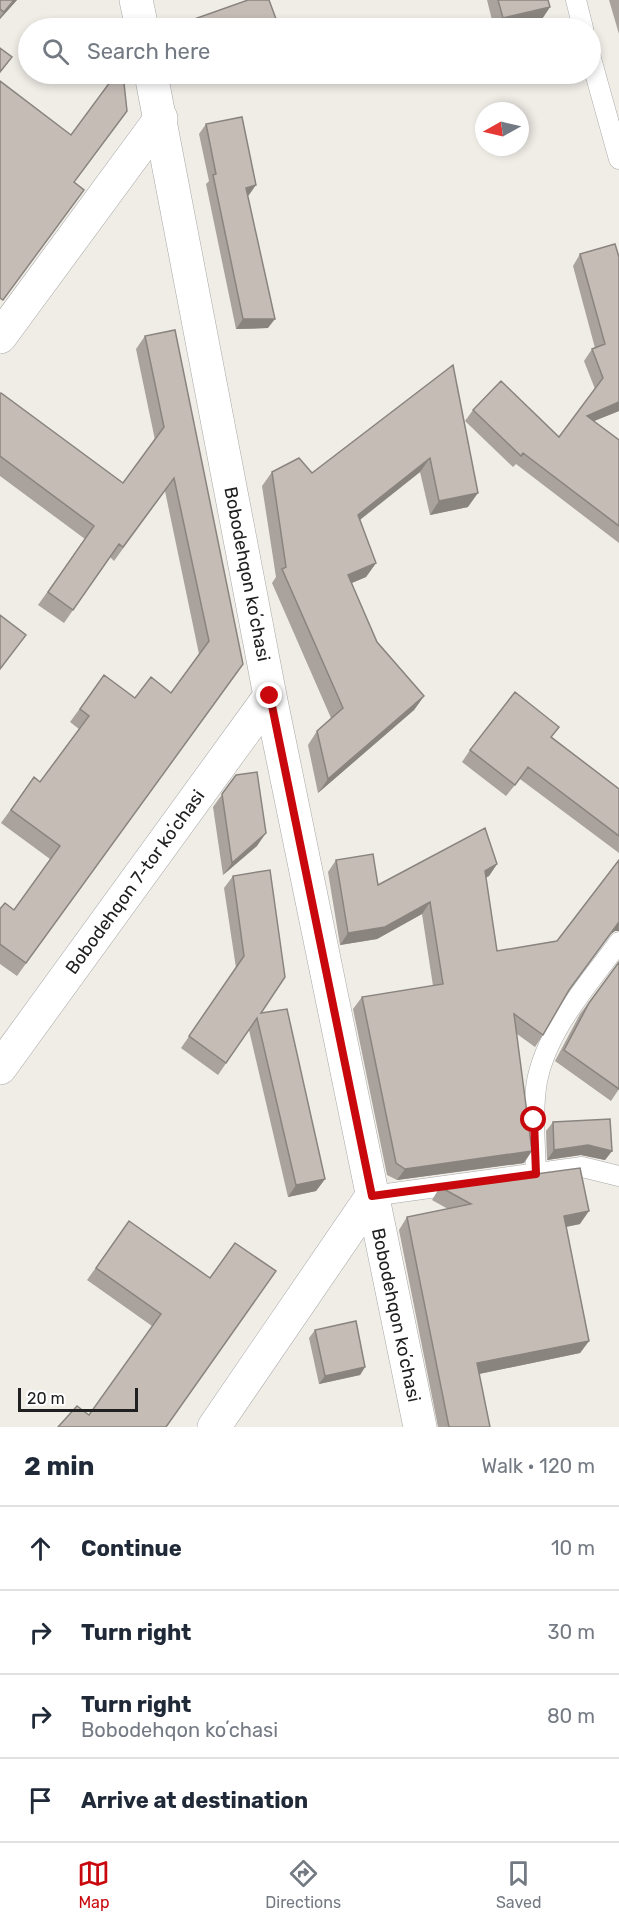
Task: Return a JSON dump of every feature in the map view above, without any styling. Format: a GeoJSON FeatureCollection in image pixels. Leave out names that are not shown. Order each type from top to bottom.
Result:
{"type":"FeatureCollection","features":[{"type":"Feature","properties":{"kind":"street"},"geometry":{"type":"LineString","coordinates":[[136,0],[140,18]]}},
{"type":"Feature","properties":{"kind":"street","name":"Bobodehqon koʼchasi"},"geometry":{"type":"LineString","coordinates":[[153,84],[270,696],[420,1427]]}},
{"type":"Feature","properties":{"kind":"street"},"geometry":{"type":"LineString","coordinates":[[0,337],[161,118]]}},
{"type":"Feature","properties":{"kind":"street","name":"Bobodehqon 7-tor koʼchasi"},"geometry":{"type":"LineString","coordinates":[[0,1068],[270,696]]}},
{"type":"Feature","properties":{"kind":"street"},"geometry":{"type":"LineString","coordinates":[[214,1427],[372,1196]]}},
{"type":"Feature","properties":{"kind":"lane"},"geometry":{"type":"LineString","coordinates":[[576,0],[580,18]]}},
{"type":"Feature","properties":{"kind":"lane"},"geometry":{"type":"LineString","coordinates":[[599,84],[619,159]]}},
{"type":"Feature","properties":{"kind":"lane"},"geometry":{"type":"LineString","coordinates":[[536,1174],[534,1120],[537,1080],[553,1035],[619,942]]}},
{"type":"Feature","properties":{"kind":"lane"},"geometry":{"type":"LineString","coordinates":[[372,1196],[582,1167],[619,1176]]}},
{"type":"Feature","properties":{"kind":"building"},"geometry":{"type":"Polygon","coordinates":[[[0,0],[14,0],[4,12],[0,9],[0,0]]]}},
{"type":"Feature","properties":{"kind":"building"},"geometry":{"type":"Polygon","coordinates":[[[248,0],[269,0],[276,18],[197,18],[248,0]]]}},
{"type":"Feature","properties":{"kind":"building"},"geometry":{"type":"Polygon","coordinates":[[[498,0],[548,0],[550,7],[503,18],[498,0]]]}},
{"type":"Feature","properties":{"kind":"building"},"geometry":{"type":"Polygon","coordinates":[[[0,48],[12,57],[0,72],[0,48]]]}},
{"type":"Feature","properties":{"kind":"building"},"geometry":{"type":"Polygon","coordinates":[[[0,81],[71,135],[109,84],[124,84],[127,111],[74,182],[84,190],[3,300],[0,298],[0,81]]]}},
{"type":"Feature","properties":{"kind":"building"},"geometry":{"type":"Polygon","coordinates":[[[242,117],[256,185],[246,188],[275,319],[243,319],[213,175],[216,174],[206,124],[242,117]]]}},
{"type":"Feature","properties":{"kind":"building"},"geometry":{"type":"Polygon","coordinates":[[[615,244],[619,257],[619,402],[587,416],[619,440],[619,526],[523,453],[521,456],[473,410],[501,381],[559,437],[603,378],[592,349],[605,344],[580,254],[615,244]]]}},
{"type":"Feature","properties":{"kind":"building"},"geometry":{"type":"Polygon","coordinates":[[[175,330],[243,664],[26,963],[0,944],[0,909],[5,903],[14,910],[60,846],[11,810],[34,777],[40,782],[89,716],[80,709],[104,675],[135,698],[151,677],[171,693],[209,641],[174,478],[123,547],[119,544],[73,610],[48,592],[94,526],[0,456],[0,394],[123,483],[164,427],[145,336],[175,330]]]}},
{"type":"Feature","properties":{"kind":"building"},"geometry":{"type":"Polygon","coordinates":[[[453,365],[478,493],[439,501],[430,458],[358,515],[376,563],[348,575],[377,642],[424,696],[328,779],[317,731],[343,708],[282,569],[286,567],[272,472],[299,458],[312,473],[453,365]]]}},
{"type":"Feature","properties":{"kind":"building"},"geometry":{"type":"Polygon","coordinates":[[[0,615],[26,635],[0,669],[0,615]]]}},
{"type":"Feature","properties":{"kind":"building"},"geometry":{"type":"Polygon","coordinates":[[[515,692],[559,727],[551,737],[619,789],[619,836],[528,767],[515,785],[470,750],[515,692]]]}},
{"type":"Feature","properties":{"kind":"building"},"geometry":{"type":"Polygon","coordinates":[[[257,772],[266,833],[232,863],[222,794],[236,775],[257,772]]]}},
{"type":"Feature","properties":{"kind":"building"},"geometry":{"type":"Polygon","coordinates":[[[485,828],[497,864],[485,871],[497,951],[557,941],[619,860],[619,922],[569,990],[543,1035],[514,1014],[532,1151],[405,1169],[396,1163],[362,997],[443,984],[430,902],[385,927],[348,933],[336,860],[373,854],[378,885],[485,828]]]}},
{"type":"Feature","properties":{"kind":"building"},"geometry":{"type":"Polygon","coordinates":[[[270,870],[285,977],[261,1013],[287,1009],[325,1179],[296,1185],[257,1018],[226,1063],[189,1036],[244,956],[233,876],[270,870]]]}},
{"type":"Feature","properties":{"kind":"building"},"geometry":{"type":"Polygon","coordinates":[[[619,962],[619,1089],[564,1050],[589,1003],[619,962]]]}},
{"type":"Feature","properties":{"kind":"building"},"geometry":{"type":"Polygon","coordinates":[[[610,1119],[612,1151],[588,1145],[554,1150],[553,1122],[610,1119]]]}},
{"type":"Feature","properties":{"kind":"building"},"geometry":{"type":"Polygon","coordinates":[[[580,1168],[589,1211],[564,1216],[589,1341],[477,1363],[490,1427],[449,1427],[407,1217],[471,1204],[440,1187],[580,1168]]]}},
{"type":"Feature","properties":{"kind":"building"},"geometry":{"type":"Polygon","coordinates":[[[129,1221],[210,1278],[235,1243],[276,1271],[166,1427],[58,1427],[77,1406],[89,1415],[161,1314],[96,1268],[129,1221]]]}},
{"type":"Feature","properties":{"kind":"building"},"geometry":{"type":"Polygon","coordinates":[[[356,1321],[365,1367],[325,1376],[315,1330],[356,1321]]]}},
{"type":"Feature","properties":{"kind":"route"},"geometry":{"type":"LineString","coordinates":[[270,696],[372,1196],[536,1174],[534,1120]]}}]}
